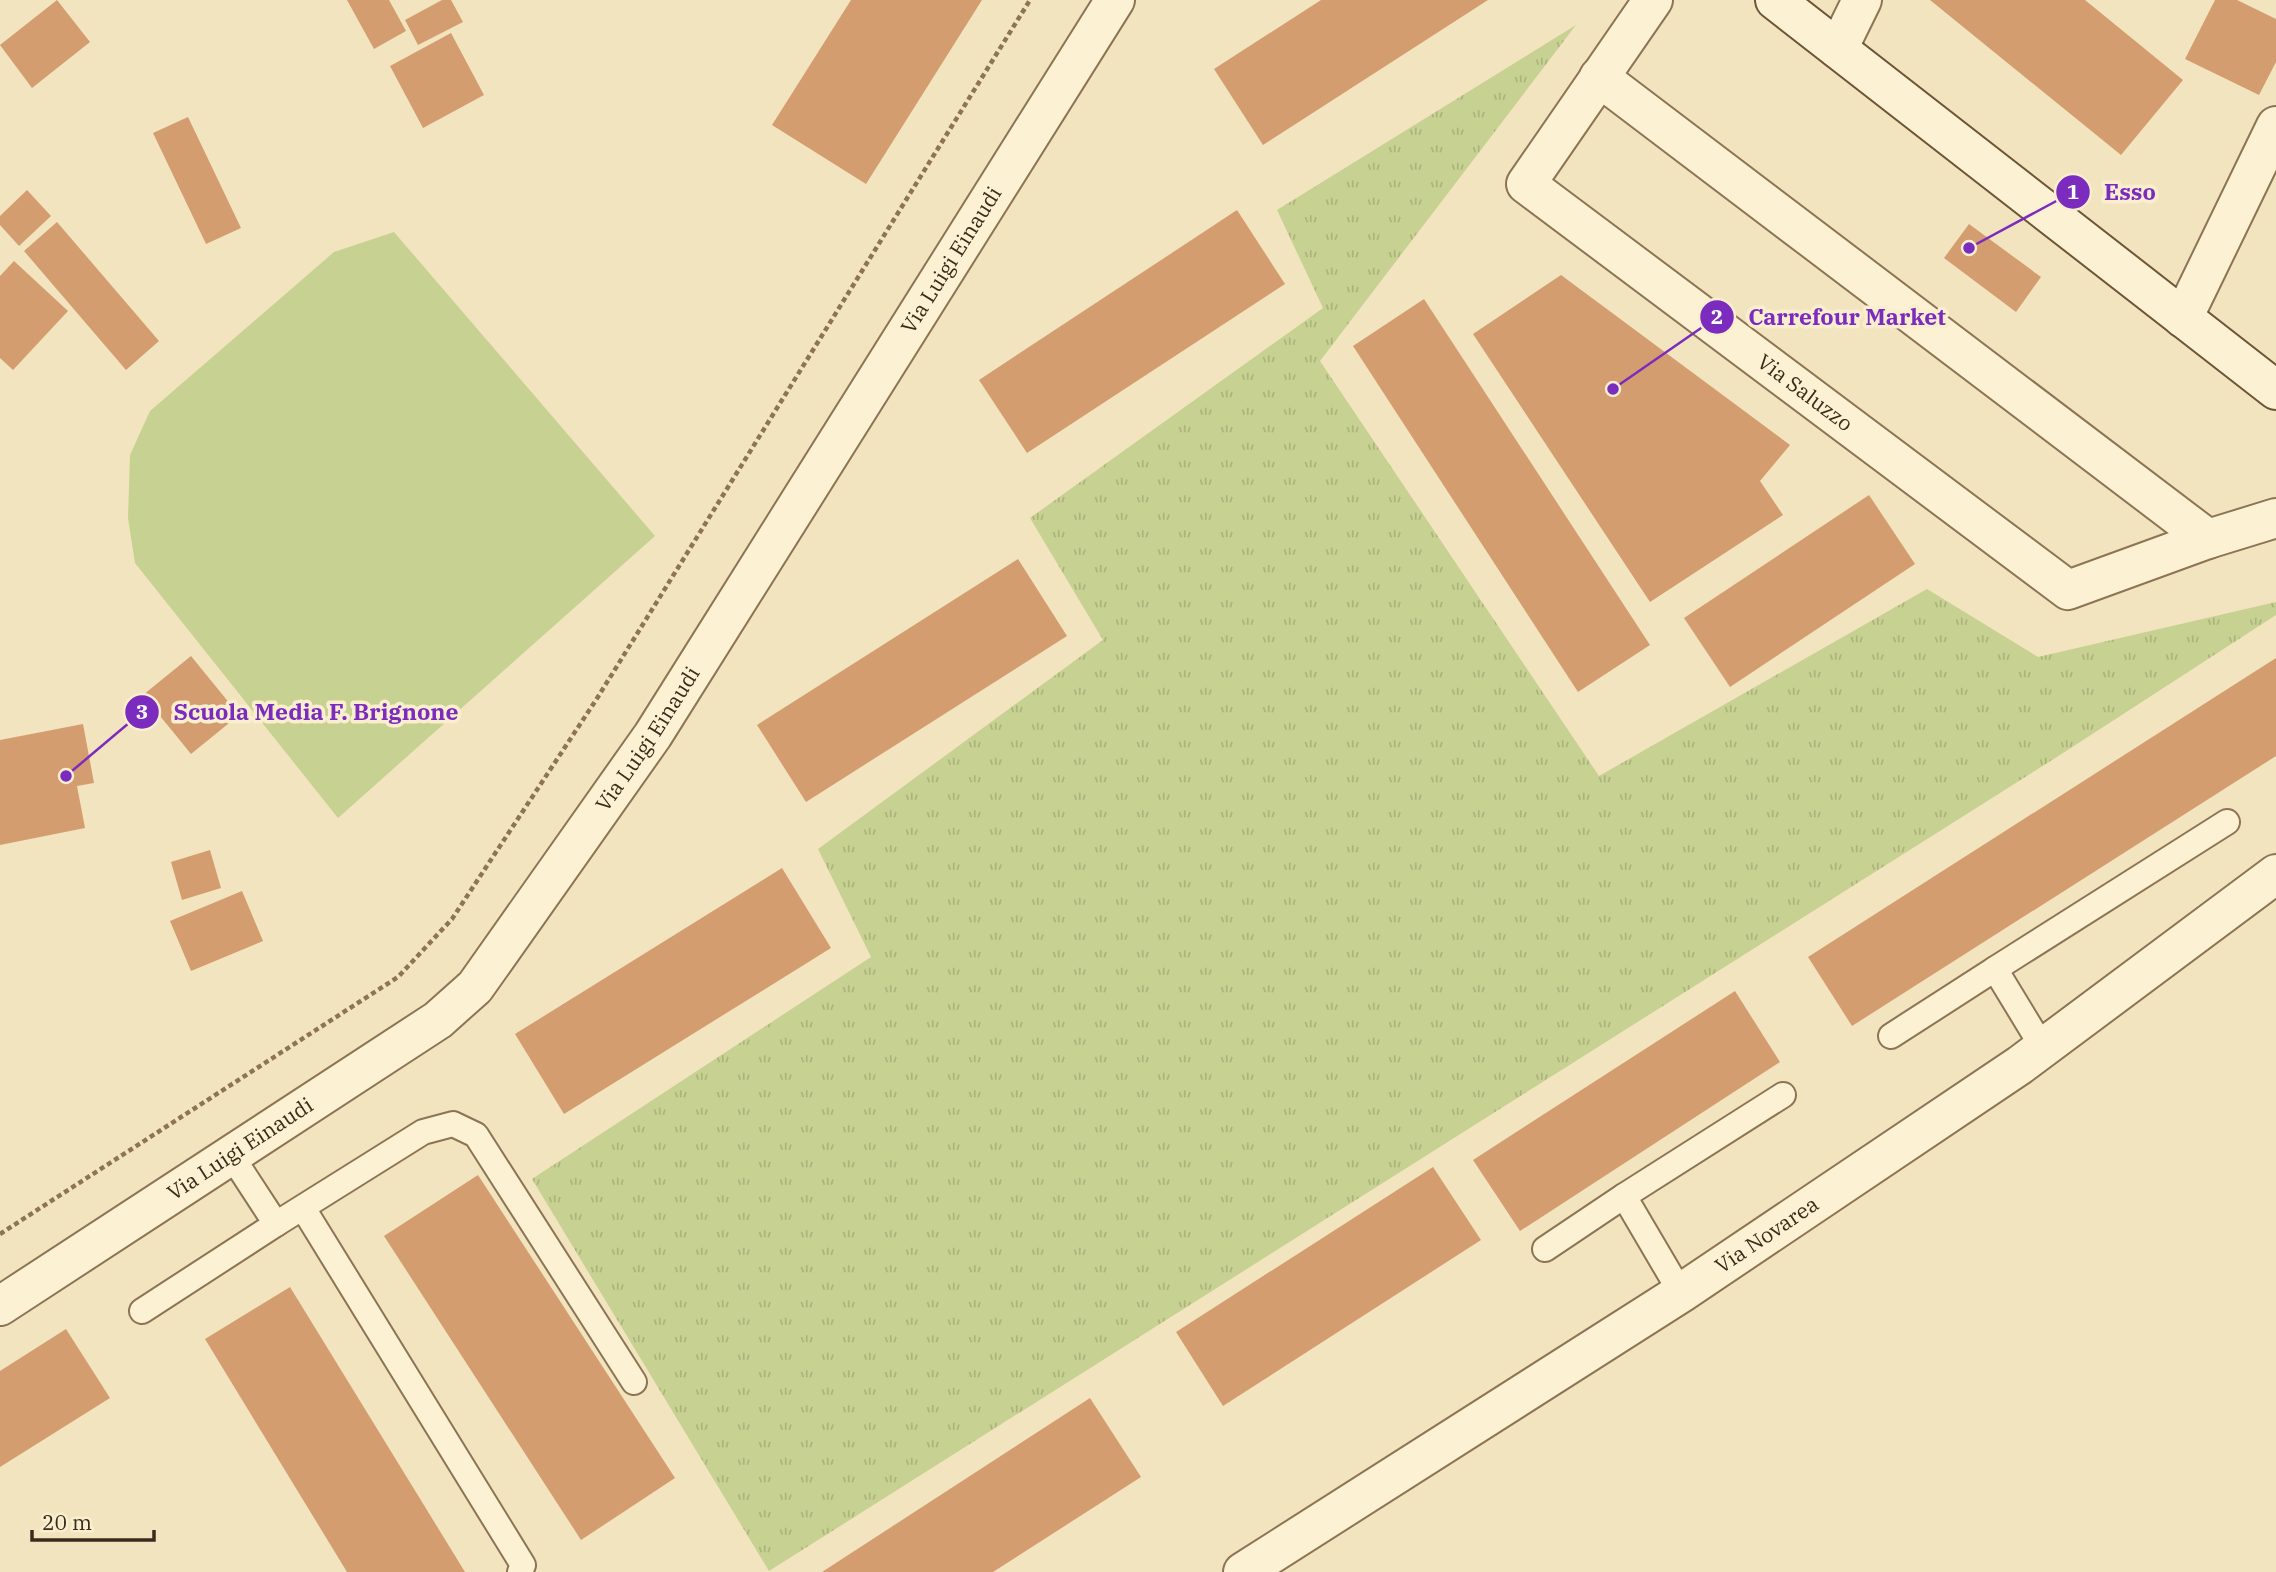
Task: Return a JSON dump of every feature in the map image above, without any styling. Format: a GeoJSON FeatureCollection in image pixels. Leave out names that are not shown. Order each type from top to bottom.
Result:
{"type":"FeatureCollection","features":[{"type":"Feature","properties":{"kind":"street","name":"Via Luigi Einaudi"},"geometry":{"type":"LineString","coordinates":[[0,1306],[438,1020],[460,1002],[488,971],[653,735],[1115,0]]}},
{"type":"Feature","properties":{"kind":"street","name":"Via Saluzzo"},"geometry":{"type":"LineString","coordinates":[[1653,0],[1526,184],[2068,590],[2208,539],[2276,518]]}},
{"type":"Feature","properties":{"kind":"street"},"geometry":{"type":"LineString","coordinates":[[1775,0],[2276,390]]}},
{"type":"Feature","properties":{"kind":"street"},"geometry":{"type":"LineString","coordinates":[[1838,50],[1862,0]]}},
{"type":"Feature","properties":{"kind":"street"},"geometry":{"type":"LineString","coordinates":[[1599,77],[2208,539]]}},
{"type":"Feature","properties":{"kind":"street"},"geometry":{"type":"LineString","coordinates":[[2183,318],[2276,126]]}},
{"type":"Feature","properties":{"kind":"street","name":"Via Novarea"},"geometry":{"type":"LineString","coordinates":[[1243,1572],[1681,1293],[2043,1048],[2276,874]]}},
{"type":"Feature","properties":{"kind":"lane"},"geometry":{"type":"LineString","coordinates":[[1891,1036],[2227,822]]}},
{"type":"Feature","properties":{"kind":"lane"},"geometry":{"type":"LineString","coordinates":[[1995,969],[2043,1048]]}},
{"type":"Feature","properties":{"kind":"lane"},"geometry":{"type":"LineString","coordinates":[[1545,1249],[1783,1095]]}},
{"type":"Feature","properties":{"kind":"lane"},"geometry":{"type":"LineString","coordinates":[[142,1311],[423,1132],[453,1124],[475,1135],[634,1382]]}},
{"type":"Feature","properties":{"kind":"lane"},"geometry":{"type":"LineString","coordinates":[[231,1155],[276,1224]]}},
{"type":"Feature","properties":{"kind":"lane"},"geometry":{"type":"LineString","coordinates":[[1624,1196],[1681,1293]]}},
{"type":"Feature","properties":{"kind":"lane"},"geometry":{"type":"LineString","coordinates":[[303,1208],[523,1565],[520,1572]]}},
{"type":"Feature","properties":{"kind":"path"},"geometry":{"type":"LineString","coordinates":[[0,1234],[398,977],[452,919],[596,700],[1030,0]]}},
{"type":"Feature","properties":{"kind":"green space"},"geometry":{"type":"Polygon","coordinates":[[[1576,25],[1320,361],[1599,776],[1927,589],[2038,657],[2276,602],[2276,615],[2060,755],[769,1571],[532,1179],[871,957],[818,849],[1103,640],[1030,518],[1323,308],[1277,210],[1576,25]]]}},
{"type":"Feature","properties":{"kind":"green space"},"geometry":{"type":"Polygon","coordinates":[[[394,232],[655,536],[338,818],[135,563],[128,518],[130,455],[150,411],[334,252],[394,232]]]}},
{"type":"Feature","properties":{"kind":"building"},"geometry":{"type":"Polygon","coordinates":[[[57,0],[90,42],[32,88],[0,45],[57,0]]]}},
{"type":"Feature","properties":{"kind":"building"},"geometry":{"type":"Polygon","coordinates":[[[347,0],[389,0],[406,31],[374,49],[347,0]]]}},
{"type":"Feature","properties":{"kind":"building"},"geometry":{"type":"Polygon","coordinates":[[[442,0],[451,0],[463,22],[418,45],[405,20],[442,0]]]}},
{"type":"Feature","properties":{"kind":"building"},"geometry":{"type":"Polygon","coordinates":[[[851,0],[982,0],[866,184],[772,125],[851,0]]]}},
{"type":"Feature","properties":{"kind":"building"},"geometry":{"type":"Polygon","coordinates":[[[1321,0],[1488,0],[1263,145],[1214,69],[1321,0]]]}},
{"type":"Feature","properties":{"kind":"building"},"geometry":{"type":"Polygon","coordinates":[[[1930,0],[2085,0],[2183,80],[2121,155],[1930,0]]]}},
{"type":"Feature","properties":{"kind":"building"},"geometry":{"type":"Polygon","coordinates":[[[2215,0],[2237,0],[2276,19],[2276,62],[2259,95],[2185,59],[2215,0]]]}},
{"type":"Feature","properties":{"kind":"building"},"geometry":{"type":"Polygon","coordinates":[[[451,33],[484,95],[423,128],[390,66],[451,33]]]}},
{"type":"Feature","properties":{"kind":"building"},"geometry":{"type":"Polygon","coordinates":[[[188,117],[241,228],[206,244],[153,133],[188,117]]]}},
{"type":"Feature","properties":{"kind":"building"},"geometry":{"type":"Polygon","coordinates":[[[27,190],[51,216],[19,246],[0,225],[0,216],[27,190]]]}},
{"type":"Feature","properties":{"kind":"building"},"geometry":{"type":"Polygon","coordinates":[[[1237,210],[1285,284],[1027,453],[979,380],[1237,210]]]}},
{"type":"Feature","properties":{"kind":"building"},"geometry":{"type":"Polygon","coordinates":[[[57,222],[159,341],[126,370],[24,251],[57,222]]]}},
{"type":"Feature","properties":{"kind":"building"},"geometry":{"type":"Polygon","coordinates":[[[1969,224],[2041,277],[2016,312],[1944,258],[1969,224]]]}},
{"type":"Feature","properties":{"kind":"building"},"geometry":{"type":"Polygon","coordinates":[[[14,261],[68,311],[13,370],[0,358],[0,276],[14,261]]]}},
{"type":"Feature","properties":{"kind":"building"},"geometry":{"type":"Polygon","coordinates":[[[1561,275],[1790,445],[1760,481],[1783,515],[1650,602],[1473,334],[1561,275]]]}},
{"type":"Feature","properties":{"kind":"building"},"geometry":{"type":"Polygon","coordinates":[[[1424,299],[1650,645],[1578,692],[1353,346],[1424,299]]]}},
{"type":"Feature","properties":{"kind":"building"},"geometry":{"type":"Polygon","coordinates":[[[1869,495],[1915,564],[1730,687],[1684,618],[1869,495]]]}},
{"type":"Feature","properties":{"kind":"building"},"geometry":{"type":"Polygon","coordinates":[[[1018,559],[1067,636],[806,802],[757,725],[1018,559]]]}},
{"type":"Feature","properties":{"kind":"building"},"geometry":{"type":"Polygon","coordinates":[[[191,656],[239,715],[191,754],[143,695],[191,656]]]}},
{"type":"Feature","properties":{"kind":"building"},"geometry":{"type":"Polygon","coordinates":[[[2276,658],[2276,756],[1852,1026],[1808,957],[2276,658]]]}},
{"type":"Feature","properties":{"kind":"building"},"geometry":{"type":"Polygon","coordinates":[[[83,724],[94,783],[77,786],[85,828],[0,845],[0,740],[83,724]]]}},
{"type":"Feature","properties":{"kind":"building"},"geometry":{"type":"Polygon","coordinates":[[[210,850],[221,888],[182,900],[171,862],[210,850]]]}},
{"type":"Feature","properties":{"kind":"building"},"geometry":{"type":"Polygon","coordinates":[[[782,868],[831,948],[564,1114],[515,1034],[782,868]]]}},
{"type":"Feature","properties":{"kind":"building"},"geometry":{"type":"Polygon","coordinates":[[[242,891],[263,941],[191,971],[170,921],[242,891]]]}},
{"type":"Feature","properties":{"kind":"building"},"geometry":{"type":"Polygon","coordinates":[[[1735,991],[1780,1062],[1520,1231],[1473,1160],[1735,991]]]}},
{"type":"Feature","properties":{"kind":"building"},"geometry":{"type":"Polygon","coordinates":[[[1433,1167],[1481,1240],[1223,1406],[1176,1332],[1433,1167]]]}},
{"type":"Feature","properties":{"kind":"building"},"geometry":{"type":"Polygon","coordinates":[[[478,1175],[675,1478],[581,1540],[384,1236],[478,1175]]]}},
{"type":"Feature","properties":{"kind":"building"},"geometry":{"type":"Polygon","coordinates":[[[290,1287],[465,1572],[347,1572],[205,1339],[290,1287]]]}},
{"type":"Feature","properties":{"kind":"building"},"geometry":{"type":"Polygon","coordinates":[[[66,1329],[110,1398],[0,1467],[0,1371],[66,1329]]]}},
{"type":"Feature","properties":{"kind":"building"},"geometry":{"type":"Polygon","coordinates":[[[1090,1398],[1141,1477],[993,1572],[822,1572],[1090,1398]]]}},
{"type":"Feature","properties":{"kind":"place","name":"Esso"},"geometry":{"type":"Point","coordinates":[1969,248]}},
{"type":"Feature","properties":{"kind":"place","name":"Carrefour Market"},"geometry":{"type":"Point","coordinates":[1613,389]}},
{"type":"Feature","properties":{"kind":"place","name":"Scuola Media F. Brignone"},"geometry":{"type":"Point","coordinates":[66,776]}}]}
